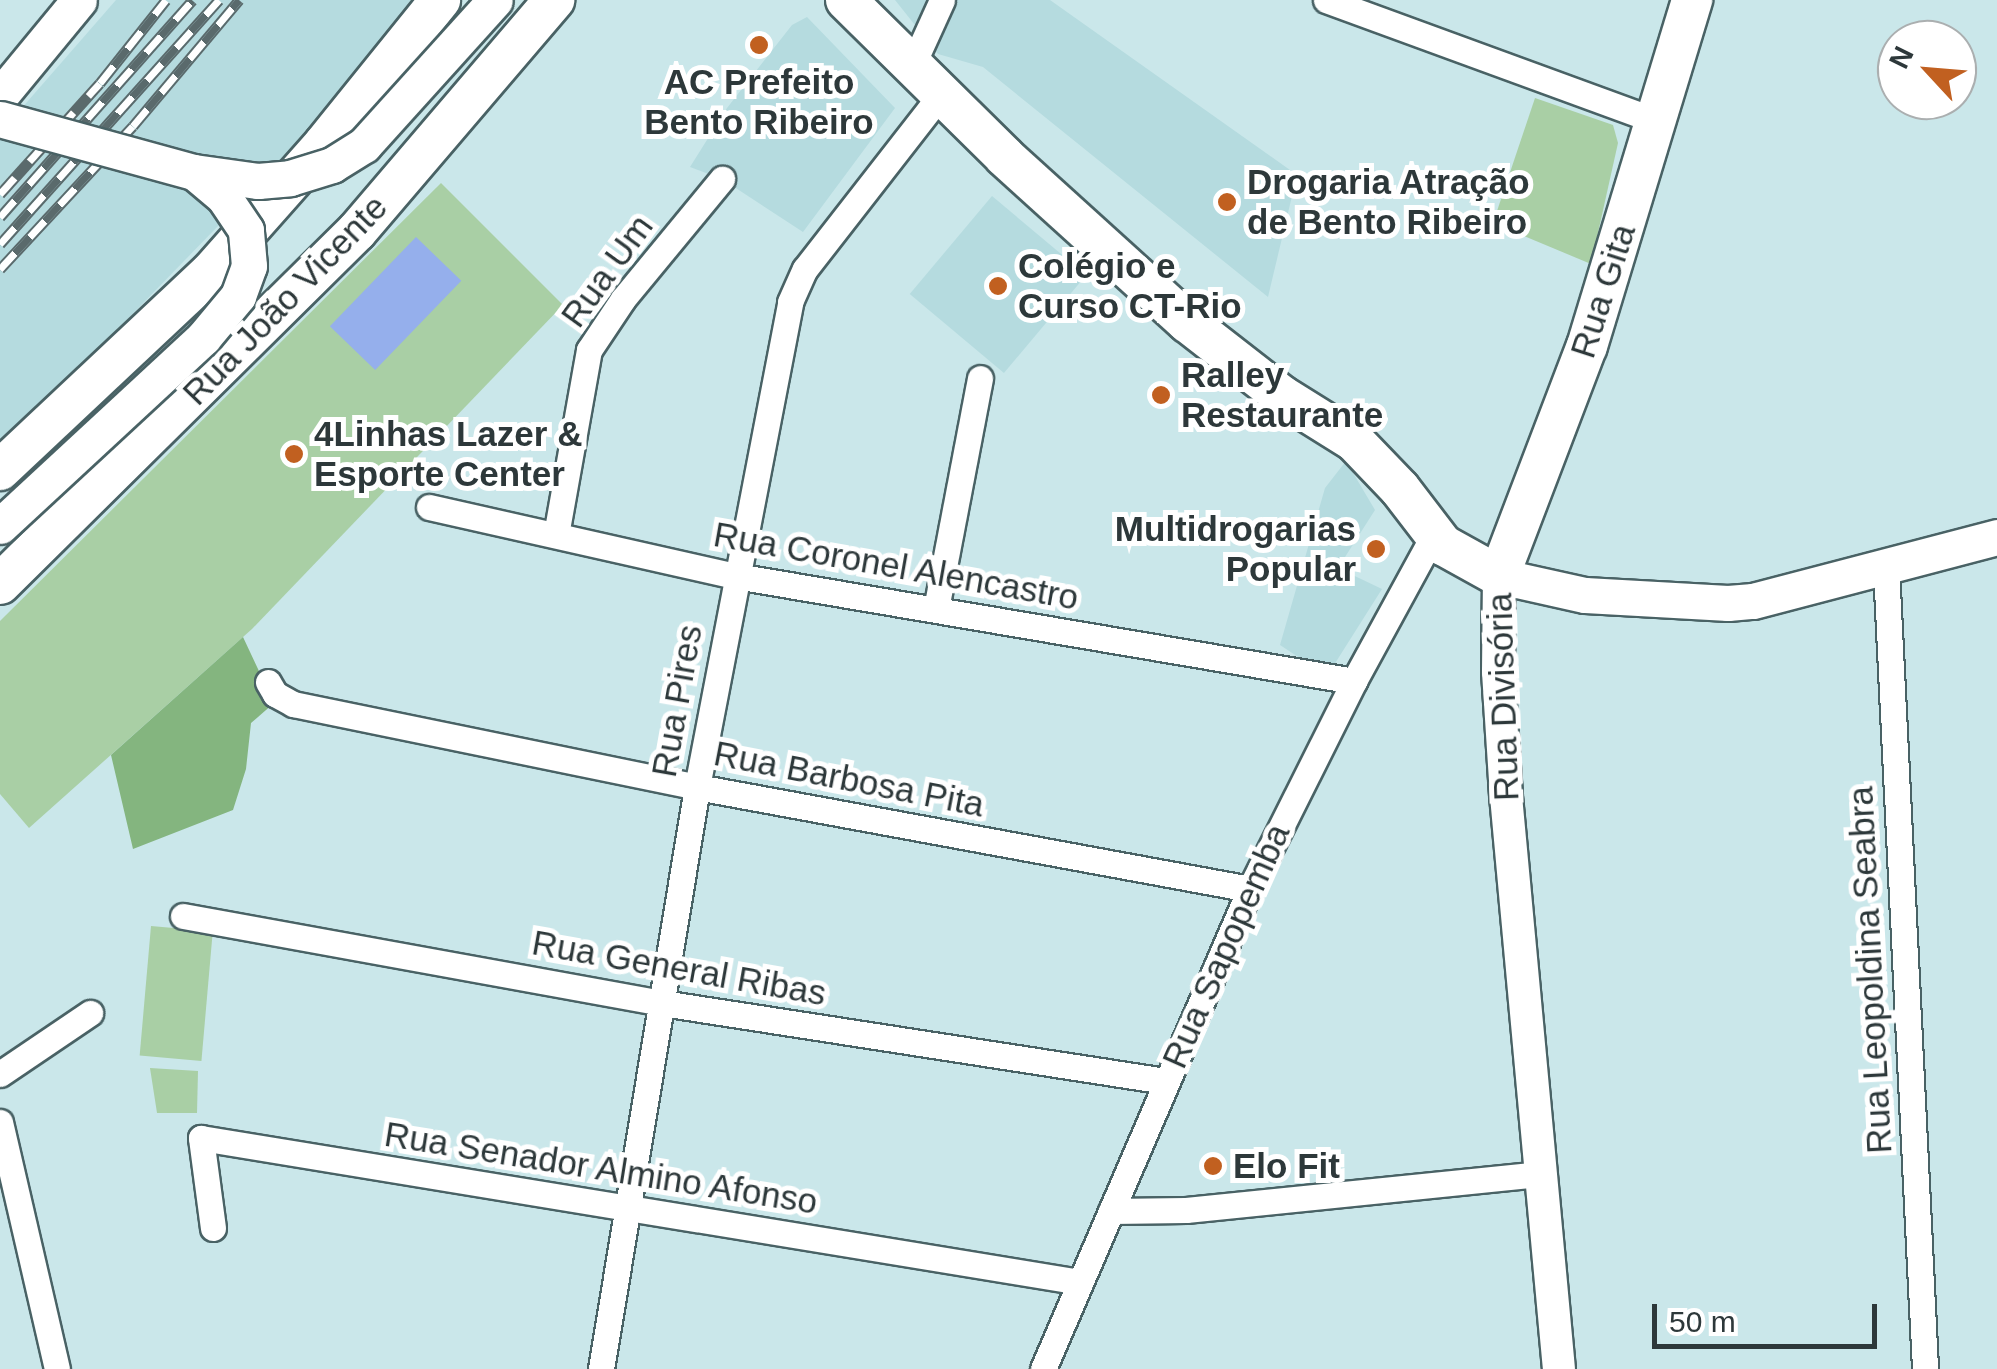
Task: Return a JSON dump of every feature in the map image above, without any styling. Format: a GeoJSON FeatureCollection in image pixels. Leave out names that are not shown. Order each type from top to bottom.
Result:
{"type":"FeatureCollection","features":[{"type":"Feature","properties":{"kind":"main road","name":"Rua João Vicente"},"geometry":{"type":"LineString","coordinates":[[0,470],[98,381],[270,206],[440,0]]}},
{"type":"Feature","properties":{"kind":"main road"},"geometry":{"type":"LineString","coordinates":[[0,119],[194,172],[268,181],[340,161],[392,118],[495,0]]}},
{"type":"Feature","properties":{"kind":"main road","name":"Rua João Vicente"},"geometry":{"type":"LineString","coordinates":[[0,584],[356,231],[554,0]]}},
{"type":"Feature","properties":{"kind":"main road","name":"Rua Gita"},"geometry":{"type":"LineString","coordinates":[[1498,576],[1587,346],[1692,0]]}},
{"type":"Feature","properties":{"kind":"main road"},"geometry":{"type":"LineString","coordinates":[[0,96],[75,3]]}},
{"type":"Feature","properties":{"kind":"main road","name":"Rua Divisória"},"geometry":{"type":"LineString","coordinates":[[856,5],[942,94],[1212,343],[1371,456],[1456,556],[1498,576]]}},
{"type":"Feature","properties":{"kind":"main road"},"geometry":{"type":"LineString","coordinates":[[0,526],[203,338],[238,296],[249,266],[246,230],[224,197],[194,172]]}},
{"type":"Feature","properties":{"kind":"main road"},"geometry":{"type":"LineString","coordinates":[[98,381],[144,388],[154,408],[156,433]]}},
{"type":"Feature","properties":{"kind":"main road"},"geometry":{"type":"LineString","coordinates":[[1498,576],[1585,595],[1728,603],[1886,568],[1997,537]]}},
{"type":"Feature","properties":{"kind":"street"},"geometry":{"type":"LineString","coordinates":[[913,64],[942,0]]}},
{"type":"Feature","properties":{"kind":"street"},"geometry":{"type":"LineString","coordinates":[[1326,0],[1657,121]]}},
{"type":"Feature","properties":{"kind":"street","name":"Rua Pires"},"geometry":{"type":"LineString","coordinates":[[601,1369],[697,787],[796,285],[942,94]]}},
{"type":"Feature","properties":{"kind":"street","name":"Rua Um"},"geometry":{"type":"LineString","coordinates":[[556,536],[589,350],[623,299],[722,180]]}},
{"type":"Feature","properties":{"kind":"street"},"geometry":{"type":"LineString","coordinates":[[936,609],[980,378]]}},
{"type":"Feature","properties":{"kind":"street","name":"Rua Coronel Alencastro"},"geometry":{"type":"LineString","coordinates":[[428,507],[736,576],[1354,680]]}},
{"type":"Feature","properties":{"kind":"street","name":"Rua Sapopemba"},"geometry":{"type":"LineString","coordinates":[[1043,1369],[1250,889],[1354,680],[1434,534]]}},
{"type":"Feature","properties":{"kind":"street","name":"Rua Leopoldina Seabra"},"geometry":{"type":"LineString","coordinates":[[1886,568],[1924,1369]]}},
{"type":"Feature","properties":{"kind":"street","name":"Rua Divisória"},"geometry":{"type":"LineString","coordinates":[[1498,576],[1498,672],[1506,796],[1559,1369]]}},
{"type":"Feature","properties":{"kind":"street","name":"Rua Barbosa Pita"},"geometry":{"type":"LineString","coordinates":[[268,682],[275,694],[294,704],[697,787],[1250,889]]}},
{"type":"Feature","properties":{"kind":"street","name":"Rua General Ribas"},"geometry":{"type":"LineString","coordinates":[[183,916],[662,1003],[1165,1081]]}},
{"type":"Feature","properties":{"kind":"street"},"geometry":{"type":"LineString","coordinates":[[0,1074],[90,1013]]}},
{"type":"Feature","properties":{"kind":"street"},"geometry":{"type":"LineString","coordinates":[[0,1122],[57,1369]]}},
{"type":"Feature","properties":{"kind":"street","name":"Rua Senador Almino Afonso"},"geometry":{"type":"LineString","coordinates":[[213,1228],[200,1138],[1080,1282]]}},
{"type":"Feature","properties":{"kind":"street"},"geometry":{"type":"LineString","coordinates":[[1111,1211],[1186,1210],[1540,1174]]}},
{"type":"Feature","properties":{"kind":"shaded area"},"geometry":{"type":"Polygon","coordinates":[[[116,0],[420,0],[286,156],[84,364],[0,443],[0,133],[116,0]]]}},
{"type":"Feature","properties":{"kind":"shaded area"},"geometry":{"type":"Polygon","coordinates":[[[895,0],[1050,0],[1297,175],[1268,297],[983,67],[938,54],[895,0]]]}},
{"type":"Feature","properties":{"kind":"shaded area"},"geometry":{"type":"Polygon","coordinates":[[[807,17],[895,108],[803,232],[722,179],[690,167],[727,108],[792,25],[807,17]]]}},
{"type":"Feature","properties":{"kind":"shaded area","name":"Colégio e Curso CT-Rio"},"geometry":{"type":"Polygon","coordinates":[[[992,196],[1086,275],[1004,373],[910,294],[992,196]]]}},
{"type":"Feature","properties":{"kind":"shaded area"},"geometry":{"type":"Polygon","coordinates":[[[1346,461],[1375,510],[1338,568],[1382,589],[1327,676],[1280,645],[1325,488],[1346,461]]]}},
{"type":"Feature","properties":{"kind":"green space"},"geometry":{"type":"Polygon","coordinates":[[[1535,98],[1613,125],[1618,143],[1591,264],[1493,223],[1535,98]]]}},
{"type":"Feature","properties":{"kind":"green space","name":"4Linhas Lazer & Esporte Center"},"geometry":{"type":"Polygon","coordinates":[[[441,183],[563,305],[252,629],[29,828],[0,794],[0,621],[441,183]]]}},
{"type":"Feature","properties":{"kind":"green space"},"geometry":{"type":"Polygon","coordinates":[[[243,637],[274,703],[251,723],[246,769],[233,810],[133,849],[111,755],[243,637]]]}},
{"type":"Feature","properties":{"kind":"green space"},"geometry":{"type":"Polygon","coordinates":[[[151,926],[213,931],[201,1061],[140,1056],[151,926]]]}},
{"type":"Feature","properties":{"kind":"green space"},"geometry":{"type":"Polygon","coordinates":[[[150,1068],[198,1071],[197,1113],[157,1113],[150,1068]]]}},
{"type":"Feature","properties":{"kind":"water"},"geometry":{"type":"Polygon","coordinates":[[[416,237],[461,281],[375,370],[330,326],[416,237]]]}},
{"type":"Feature","properties":{"kind":"railway"},"geometry":{"type":"LineString","coordinates":[[0,194],[100,83],[166,0]]}},
{"type":"Feature","properties":{"kind":"railway"},"geometry":{"type":"LineString","coordinates":[[0,217],[193,0]]}},
{"type":"Feature","properties":{"kind":"railway"},"geometry":{"type":"LineString","coordinates":[[0,244],[219,0]]}},
{"type":"Feature","properties":{"kind":"railway"},"geometry":{"type":"LineString","coordinates":[[0,269],[133,126],[239,0]]}},
{"type":"Feature","properties":{"kind":"place","name":"AC Prefeito Bento Ribeiro"},"geometry":{"type":"Point","coordinates":[759,45]}},
{"type":"Feature","properties":{"kind":"place","name":"Drogaria Atração de Bento Ribeiro"},"geometry":{"type":"Point","coordinates":[1227,202]}},
{"type":"Feature","properties":{"kind":"place","name":"Colégio e Curso CT-Rio"},"geometry":{"type":"Point","coordinates":[998,286]}},
{"type":"Feature","properties":{"kind":"place","name":"Ralley Restaurante"},"geometry":{"type":"Point","coordinates":[1161,395]}},
{"type":"Feature","properties":{"kind":"place","name":"4Linhas Lazer & Esporte Center"},"geometry":{"type":"Point","coordinates":[294,454]}},
{"type":"Feature","properties":{"kind":"place","name":"Multidrogarias Popular"},"geometry":{"type":"Point","coordinates":[1376,549]}},
{"type":"Feature","properties":{"kind":"place","name":"Elo Fit"},"geometry":{"type":"Point","coordinates":[1213,1166]}}]}
